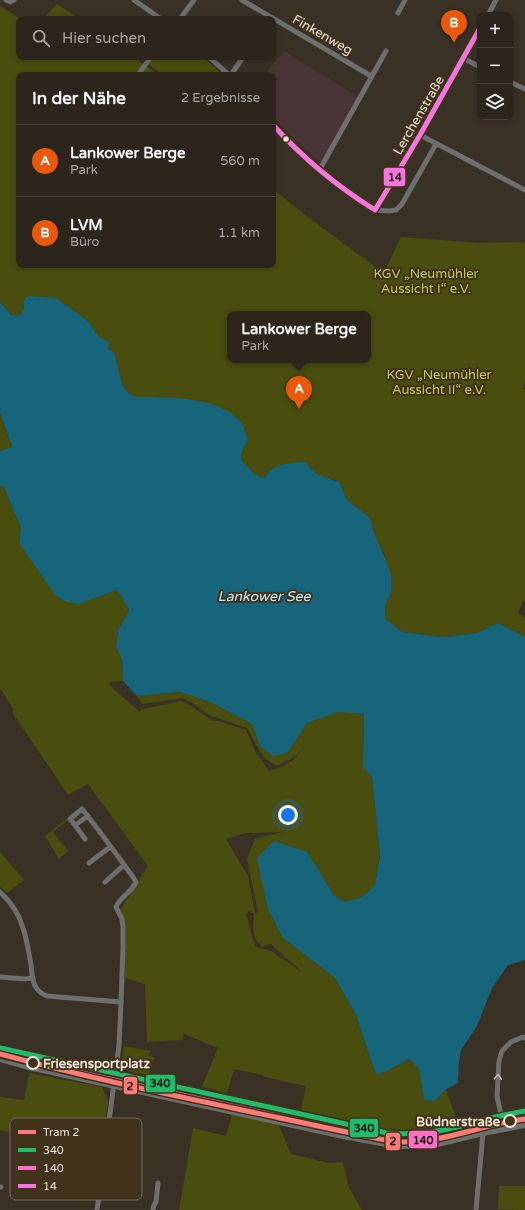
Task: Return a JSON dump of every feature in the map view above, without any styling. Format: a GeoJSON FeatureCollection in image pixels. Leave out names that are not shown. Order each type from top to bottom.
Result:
{"type":"FeatureCollection","features":[{"type":"Feature","properties":{"kind":"street"},"geometry":{"type":"LineString","coordinates":[[6,0],[10,2],[14,0]]}},
{"type":"Feature","properties":{"kind":"street"},"geometry":{"type":"LineString","coordinates":[[134,0],[157,16]]}},
{"type":"Feature","properties":{"kind":"street"},"geometry":{"type":"LineString","coordinates":[[182,16],[194,0]]}},
{"type":"Feature","properties":{"kind":"street","name":"Finkenweg"},"geometry":{"type":"LineString","coordinates":[[242,0],[266,16]]}},
{"type":"Feature","properties":{"kind":"street"},"geometry":{"type":"LineString","coordinates":[[398,13],[405,0]]}},
{"type":"Feature","properties":{"kind":"street"},"geometry":{"type":"LineString","coordinates":[[490,12],[496,0]]}},
{"type":"Feature","properties":{"kind":"street","name":"Finkenweg"},"geometry":{"type":"LineString","coordinates":[[276,22],[371,76]]}},
{"type":"Feature","properties":{"kind":"street","name":"Lerchenstraße"},"geometry":{"type":"LineString","coordinates":[[375,210],[420,135],[477,33]]}},
{"type":"Feature","properties":{"kind":"street"},"geometry":{"type":"LineString","coordinates":[[320,168],[386,51]]}},
{"type":"Feature","properties":{"kind":"street"},"geometry":{"type":"LineString","coordinates":[[463,58],[477,65]]}},
{"type":"Feature","properties":{"kind":"street"},"geometry":{"type":"LineString","coordinates":[[140,72],[149,60]]}},
{"type":"Feature","properties":{"kind":"street"},"geometry":{"type":"LineString","coordinates":[[212,60],[226,72]]}},
{"type":"Feature","properties":{"kind":"street"},"geometry":{"type":"LineString","coordinates":[[232,72],[240,60]]}},
{"type":"Feature","properties":{"kind":"street"},"geometry":{"type":"LineString","coordinates":[[513,83],[525,89]]}},
{"type":"Feature","properties":{"kind":"street"},"geometry":{"type":"LineString","coordinates":[[276,128],[292,146],[356,198],[375,210],[383,211],[396,210],[402,204],[436,144]]}},
{"type":"Feature","properties":{"kind":"street"},"geometry":{"type":"LineString","coordinates":[[420,135],[525,190]]}},
{"type":"Feature","properties":{"kind":"street"},"geometry":{"type":"LineString","coordinates":[[85,839],[70,819],[82,809],[136,882],[130,892],[116,907],[122,919],[124,947],[119,1046],[109,1118]]}},
{"type":"Feature","properties":{"kind":"street"},"geometry":{"type":"LineString","coordinates":[[75,825],[88,816]]}},
{"type":"Feature","properties":{"kind":"street"},"geometry":{"type":"LineString","coordinates":[[90,864],[110,847]]}},
{"type":"Feature","properties":{"kind":"street"},"geometry":{"type":"LineString","coordinates":[[105,882],[124,865]]}},
{"type":"Feature","properties":{"kind":"street"},"geometry":{"type":"LineString","coordinates":[[0,892],[7,898],[18,914],[27,939],[35,987],[40,993],[47,996],[121,1002]]}},
{"type":"Feature","properties":{"kind":"street"},"geometry":{"type":"LineString","coordinates":[[0,977],[25,979],[33,978]]}},
{"type":"Feature","properties":{"kind":"street"},"geometry":{"type":"LineString","coordinates":[[501,1115],[497,1090],[499,1061],[502,1052],[511,1042],[523,1037],[525,1038]]}},
{"type":"Feature","properties":{"kind":"street"},"geometry":{"type":"LineString","coordinates":[[0,1048],[387,1134],[426,1134],[459,1127],[501,1115],[525,1111]]}},
{"type":"Feature","properties":{"kind":"street"},"geometry":{"type":"LineString","coordinates":[[0,1059],[29,1067],[343,1136],[398,1146],[429,1146],[525,1125]]}},
{"type":"Feature","properties":{"kind":"street"},"geometry":{"type":"LineString","coordinates":[[476,1210],[483,1133],[479,1121]]}},
{"type":"Feature","properties":{"kind":"street"},"geometry":{"type":"LineString","coordinates":[[153,1210],[156,1202],[158,1183]]}},
{"type":"Feature","properties":{"kind":"street"},"geometry":{"type":"LineString","coordinates":[[97,1210],[98,1200]]}},
{"type":"Feature","properties":{"kind":"shaded area"},"geometry":{"type":"Polygon","coordinates":[[[284,51],[358,97],[321,164],[276,120],[276,72],[266,72],[284,51]]]}},
{"type":"Feature","properties":{"kind":"green space"},"geometry":{"type":"Polygon","coordinates":[[[57,4],[75,16],[46,16],[57,4]]]}},
{"type":"Feature","properties":{"kind":"green space"},"geometry":{"type":"Polygon","coordinates":[[[0,6],[16,16],[16,60],[137,60],[155,72],[16,72],[16,268],[276,268],[276,191],[309,218],[384,273],[401,237],[479,243],[525,243],[525,380],[523,389],[525,390],[525,602],[523,601],[518,613],[525,618],[525,637],[498,623],[476,633],[444,637],[402,632],[386,619],[385,606],[391,593],[386,559],[369,517],[347,500],[339,482],[316,473],[307,462],[275,467],[263,478],[260,477],[249,469],[241,459],[244,446],[165,397],[135,397],[129,394],[122,384],[114,352],[108,349],[110,343],[98,336],[88,321],[56,298],[25,298],[24,310],[18,316],[10,314],[0,302],[0,6]]]}},
{"type":"Feature","properties":{"kind":"green space"},"geometry":{"type":"Polygon","coordinates":[[[151,60],[206,60],[220,72],[159,72],[148,64],[151,60]]]}},
{"type":"Feature","properties":{"kind":"green space"},"geometry":{"type":"Polygon","coordinates":[[[0,413],[12,448],[0,451],[0,413]]]}},
{"type":"Feature","properties":{"kind":"green space"},"geometry":{"type":"Polygon","coordinates":[[[0,486],[4,487],[21,528],[19,543],[79,604],[117,590],[129,609],[118,630],[116,647],[122,659],[123,681],[110,682],[109,685],[140,712],[142,709],[182,701],[213,721],[218,721],[246,730],[256,753],[269,771],[292,761],[303,748],[296,756],[276,766],[263,757],[247,728],[209,715],[183,698],[142,704],[137,696],[180,692],[210,702],[252,724],[260,746],[287,753],[307,723],[338,712],[364,714],[363,767],[372,777],[380,855],[375,885],[362,897],[344,902],[334,895],[307,852],[283,938],[335,978],[355,1013],[372,1064],[387,1071],[409,1059],[419,1068],[424,1100],[435,1101],[446,1089],[459,1127],[395,1132],[301,1110],[306,1086],[265,1077],[263,1076],[264,1074],[234,1069],[227,1093],[202,1087],[218,1048],[184,1034],[182,1040],[147,1042],[145,984],[125,978],[123,927],[119,912],[148,866],[88,784],[68,795],[12,712],[14,710],[0,688],[0,486]],[[282,832],[245,833],[226,839],[248,876],[255,913],[258,912],[247,859],[255,839],[282,832]],[[249,911],[246,914],[255,947],[271,951],[302,972],[271,944],[262,946],[258,943],[254,935],[254,913],[249,911]]]}},
{"type":"Feature","properties":{"kind":"green space"},"geometry":{"type":"Polygon","coordinates":[[[67,818],[68,820],[53,832],[68,851],[59,859],[45,836],[67,818]]]}},
{"type":"Feature","properties":{"kind":"green space"},"geometry":{"type":"Polygon","coordinates":[[[0,852],[24,880],[7,893],[0,887],[0,852]]]}},
{"type":"Feature","properties":{"kind":"green space"},"geometry":{"type":"Polygon","coordinates":[[[124,1046],[150,1051],[149,1056],[154,1057],[149,1075],[134,1073],[126,1070],[121,1065],[124,1046]]]}},
{"type":"Feature","properties":{"kind":"green space"},"geometry":{"type":"Polygon","coordinates":[[[29,1073],[102,1087],[108,1101],[106,1118],[10,1118],[10,1132],[0,1130],[0,1097],[24,1100],[29,1073]]]}},
{"type":"Feature","properties":{"kind":"green space"},"geometry":{"type":"Polygon","coordinates":[[[233,1111],[277,1121],[291,1154],[329,1163],[343,1162],[349,1188],[362,1210],[179,1210],[193,1128],[226,1136],[233,1111]]]}},
{"type":"Feature","properties":{"kind":"green space"},"geometry":{"type":"Polygon","coordinates":[[[499,1186],[525,1186],[525,1210],[498,1209],[499,1186]]]}},
{"type":"Feature","properties":{"kind":"water","name":"Lankower See"},"geometry":{"type":"Polygon","coordinates":[[[29,296],[56,298],[88,321],[98,336],[110,343],[108,349],[114,352],[122,384],[129,394],[136,397],[162,397],[192,400],[207,403],[232,414],[241,423],[246,435],[247,440],[241,456],[242,461],[256,475],[263,478],[272,469],[280,465],[307,462],[316,473],[339,482],[347,500],[369,517],[391,576],[391,593],[385,606],[386,619],[402,632],[444,637],[476,633],[498,623],[525,637],[525,960],[508,965],[492,988],[477,1026],[461,1050],[458,1083],[446,1089],[435,1101],[424,1100],[419,1069],[409,1059],[377,1075],[355,1013],[335,978],[283,938],[268,909],[257,858],[274,841],[307,852],[334,895],[344,902],[362,897],[375,885],[380,856],[372,777],[363,767],[364,714],[338,712],[307,723],[287,753],[273,756],[260,746],[252,724],[210,702],[180,692],[137,696],[123,681],[122,659],[116,647],[118,630],[129,609],[117,590],[79,604],[67,602],[55,595],[19,543],[21,528],[4,487],[0,486],[0,451],[12,447],[0,413],[0,302],[11,315],[18,316],[24,310],[25,298],[29,296]]]}},
{"type":"Feature","properties":{"kind":"tram line","name":"2"},"geometry":{"type":"LineString","coordinates":[[0,1054],[139,1088],[392,1141],[404,1142],[435,1139],[510,1121],[525,1119]]}},
{"type":"Feature","properties":{"kind":"transit line","name":"14"},"geometry":{"type":"LineString","coordinates":[[276,128],[296,149],[321,171],[348,192],[375,210],[420,135],[477,33]]}},
{"type":"Feature","properties":{"kind":"transit line","name":"340"},"geometry":{"type":"LineString","coordinates":[[0,1048],[387,1133],[424,1133],[525,1111]]}},
{"type":"Feature","properties":{"kind":"transit line","name":"140"},"geometry":{"type":"LineString","coordinates":[[0,1055],[386,1140],[423,1140],[457,1134],[507,1121],[525,1118]]}},
{"type":"Feature","properties":{"kind":"place","name":"LVM"},"geometry":{"type":"Point","coordinates":[454,43]}},
{"type":"Feature","properties":{"kind":"place","name":"Lankower Berge"},"geometry":{"type":"Point","coordinates":[299,409]}},
{"type":"Feature","properties":{"kind":"place","name":"Friesensportplatz"},"geometry":{"type":"Point","coordinates":[33,1063]}},
{"type":"Feature","properties":{"kind":"place","name":"Büdnerstraße"},"geometry":{"type":"Point","coordinates":[510,1121]}},
{"type":"Feature","properties":{"kind":"park label","name":"KGV „Neumühler Aussicht I“ e.V."},"geometry":{"type":"Point","coordinates":[426,280]}},
{"type":"Feature","properties":{"kind":"park label","name":"KGV „Neumühler Aussicht II“ e.V."},"geometry":{"type":"Point","coordinates":[439,382]}}]}
